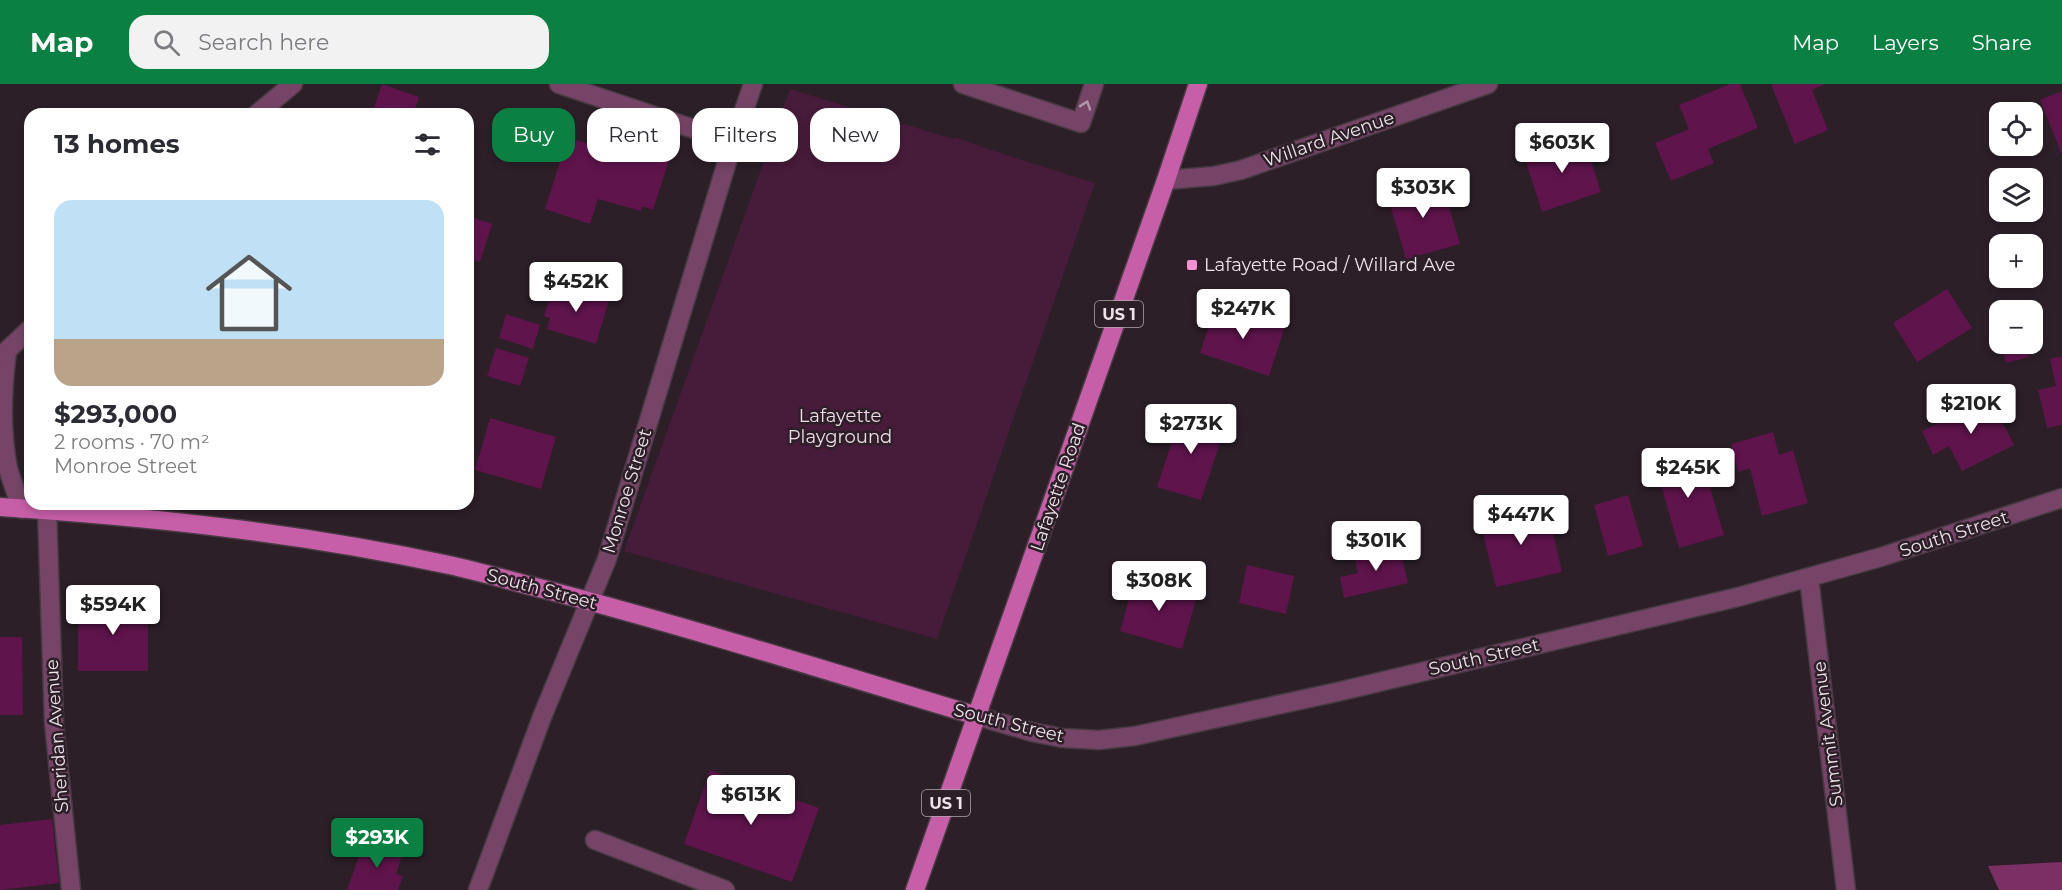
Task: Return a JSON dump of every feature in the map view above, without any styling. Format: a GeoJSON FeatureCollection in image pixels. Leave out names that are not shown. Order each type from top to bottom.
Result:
{"type":"FeatureCollection","features":[{"type":"Feature","properties":{"kind":"main road","name":"Lafayette Road"},"geometry":{"type":"LineString","coordinates":[[915,890],[1198,84]]}},
{"type":"Feature","properties":{"kind":"main road","name":"South Street"},"geometry":{"type":"LineString","coordinates":[[0,507],[22,509]]}},
{"type":"Feature","properties":{"kind":"main road","name":"South Street"},"geometry":{"type":"LineString","coordinates":[[47,510],[173,521],[306,538],[451,566],[683,627],[977,716]]}},
{"type":"Feature","properties":{"kind":"street"},"geometry":{"type":"LineString","coordinates":[[264,108],[293,84]]}},
{"type":"Feature","properties":{"kind":"street"},"geometry":{"type":"LineString","coordinates":[[559,84],[692,128]]}},
{"type":"Feature","properties":{"kind":"street","name":"Monroe Street"},"geometry":{"type":"LineString","coordinates":[[745,108],[753,84]]}},
{"type":"Feature","properties":{"kind":"street"},"geometry":{"type":"LineString","coordinates":[[963,84],[1081,123],[1094,84]]}},
{"type":"Feature","properties":{"kind":"street","name":"Willard Avenue"},"geometry":{"type":"LineString","coordinates":[[1166,180],[1214,176],[1241,170],[1488,84]]}},
{"type":"Feature","properties":{"kind":"street","name":"Monroe Street"},"geometry":{"type":"LineString","coordinates":[[478,890],[542,717],[607,559],[727,162]]}},
{"type":"Feature","properties":{"kind":"street"},"geometry":{"type":"LineString","coordinates":[[22,509],[9,468],[3,436],[2,394],[4,354],[24,334]]}},
{"type":"Feature","properties":{"kind":"street","name":"South Street"},"geometry":{"type":"LineString","coordinates":[[977,716],[1062,738],[1099,740],[1135,736],[1557,640],[1809,578],[1912,548],[2062,498]]}},
{"type":"Feature","properties":{"kind":"street","name":"Sheridan Avenue"},"geometry":{"type":"LineString","coordinates":[[47,510],[54,723],[71,890]]}},
{"type":"Feature","properties":{"kind":"street","name":"Summit Avenue"},"geometry":{"type":"LineString","coordinates":[[1809,578],[1846,890]]}},
{"type":"Feature","properties":{"kind":"street"},"geometry":{"type":"LineString","coordinates":[[595,840],[725,890]]}},
{"type":"Feature","properties":{"kind":"green space","name":"Lafayette Playground"},"geometry":{"type":"Polygon","coordinates":[[[790,89],[852,108],[810,108],[810,162],[900,162],[900,123],[953,139],[954,137],[1095,183],[937,639],[624,551],[764,162],[798,162],[798,108],[783,108],[790,89]]]}},
{"type":"Feature","properties":{"kind":"shaded area"},"geometry":{"type":"Polygon","coordinates":[[[2062,862],[2062,890],[1999,890],[1988,866],[2062,862]]]}},
{"type":"Feature","properties":{"kind":"building"},"geometry":{"type":"Polygon","coordinates":[[[382,84],[419,97],[415,108],[374,108],[382,84]]]}},
{"type":"Feature","properties":{"kind":"building"},"geometry":{"type":"Polygon","coordinates":[[[1730,84],[1740,84],[1758,128],[1708,149],[1714,163],[1671,181],[1655,143],[1689,129],[1679,105],[1730,84]]]}},
{"type":"Feature","properties":{"kind":"building"},"geometry":{"type":"Polygon","coordinates":[[[1771,84],[1825,84],[1812,90],[1828,130],[1795,144],[1771,84]]]}},
{"type":"Feature","properties":{"kind":"building"},"geometry":{"type":"Polygon","coordinates":[[[2062,91],[2062,155],[2043,108],[2043,102],[2040,100],[2062,91]]]}},
{"type":"Feature","properties":{"kind":"building"},"geometry":{"type":"Polygon","coordinates":[[[1583,136],[1601,192],[1542,212],[1524,156],[1583,136]]]}},
{"type":"Feature","properties":{"kind":"building"},"geometry":{"type":"Polygon","coordinates":[[[575,139],[587,144],[587,162],[668,162],[653,210],[642,206],[641,211],[598,199],[590,224],[545,209],[560,162],[575,162],[575,139]]]}},
{"type":"Feature","properties":{"kind":"building"},"geometry":{"type":"Polygon","coordinates":[[[1441,179],[1460,244],[1406,259],[1387,194],[1441,179]]]}},
{"type":"Feature","properties":{"kind":"building"},"geometry":{"type":"Polygon","coordinates":[[[474,218],[492,224],[480,262],[474,260],[474,218]]]}},
{"type":"Feature","properties":{"kind":"building"},"geometry":{"type":"Polygon","coordinates":[[[554,283],[609,300],[596,344],[547,329],[550,318],[544,316],[554,283]]]}},
{"type":"Feature","properties":{"kind":"building"},"geometry":{"type":"Polygon","coordinates":[[[1947,289],[1972,328],[1917,362],[1893,323],[1947,289]]]}},
{"type":"Feature","properties":{"kind":"building"},"geometry":{"type":"Polygon","coordinates":[[[1216,304],[1285,326],[1269,376],[1200,353],[1216,304]]]}},
{"type":"Feature","properties":{"kind":"building"},"geometry":{"type":"Polygon","coordinates":[[[506,314],[540,325],[533,349],[499,338],[506,314]]]}},
{"type":"Feature","properties":{"kind":"building"},"geometry":{"type":"Polygon","coordinates":[[[496,348],[529,358],[520,386],[487,376],[496,348]]]}},
{"type":"Feature","properties":{"kind":"building"},"geometry":{"type":"Polygon","coordinates":[[[2004,354],[2028,354],[2029,357],[2006,363],[2004,354]]]}},
{"type":"Feature","properties":{"kind":"building"},"geometry":{"type":"Polygon","coordinates":[[[2062,356],[2062,425],[2047,428],[2038,390],[2056,386],[2050,359],[2062,356]]]}},
{"type":"Feature","properties":{"kind":"building"},"geometry":{"type":"Polygon","coordinates":[[[1990,398],[2014,445],[1962,471],[1949,446],[1933,455],[1922,431],[1990,398]]]}},
{"type":"Feature","properties":{"kind":"building"},"geometry":{"type":"Polygon","coordinates":[[[1184,405],[1212,414],[1207,428],[1223,434],[1201,500],[1157,487],[1184,405]]]}},
{"type":"Feature","properties":{"kind":"building"},"geometry":{"type":"Polygon","coordinates":[[[490,418],[556,437],[541,489],[475,470],[490,418]]]}},
{"type":"Feature","properties":{"kind":"building"},"geometry":{"type":"Polygon","coordinates":[[[1773,432],[1779,455],[1793,450],[1808,503],[1762,516],[1750,468],[1738,472],[1731,444],[1773,432]]]}},
{"type":"Feature","properties":{"kind":"building"},"geometry":{"type":"Polygon","coordinates":[[[1674,448],[1678,463],[1701,457],[1724,535],[1679,548],[1652,454],[1674,448]]]}},
{"type":"Feature","properties":{"kind":"building"},"geometry":{"type":"Polygon","coordinates":[[[1628,495],[1643,546],[1608,556],[1594,505],[1628,495]]]}},
{"type":"Feature","properties":{"kind":"building"},"geometry":{"type":"Polygon","coordinates":[[[1547,506],[1562,572],[1496,587],[1480,521],[1547,506]]]}},
{"type":"Feature","properties":{"kind":"building"},"geometry":{"type":"Polygon","coordinates":[[[1399,545],[1408,583],[1344,598],[1340,577],[1358,573],[1354,555],[1399,545]]]}},
{"type":"Feature","properties":{"kind":"building"},"geometry":{"type":"Polygon","coordinates":[[[1247,565],[1294,576],[1286,614],[1239,603],[1247,565]]]}},
{"type":"Feature","properties":{"kind":"building"},"geometry":{"type":"Polygon","coordinates":[[[1136,574],[1198,592],[1182,649],[1120,631],[1136,574]]]}},
{"type":"Feature","properties":{"kind":"building"},"geometry":{"type":"Polygon","coordinates":[[[78,601],[148,602],[148,671],[78,671],[78,601]]]}},
{"type":"Feature","properties":{"kind":"building"},"geometry":{"type":"Polygon","coordinates":[[[0,637],[22,637],[23,715],[0,715],[0,637]]]}},
{"type":"Feature","properties":{"kind":"building"},"geometry":{"type":"Polygon","coordinates":[[[710,770],[819,808],[792,882],[684,844],[710,770]]]}},
{"type":"Feature","properties":{"kind":"building"},"geometry":{"type":"Polygon","coordinates":[[[52,819],[59,883],[0,890],[0,825],[52,819]]]}},
{"type":"Feature","properties":{"kind":"building"},"geometry":{"type":"Polygon","coordinates":[[[365,839],[403,852],[396,874],[403,876],[398,890],[347,890],[365,839]]]}},
{"type":"Feature","properties":{"kind":"place","name":"Lafayette Road / Willard Ave"},"geometry":{"type":"Point","coordinates":[1192,265]}}]}
